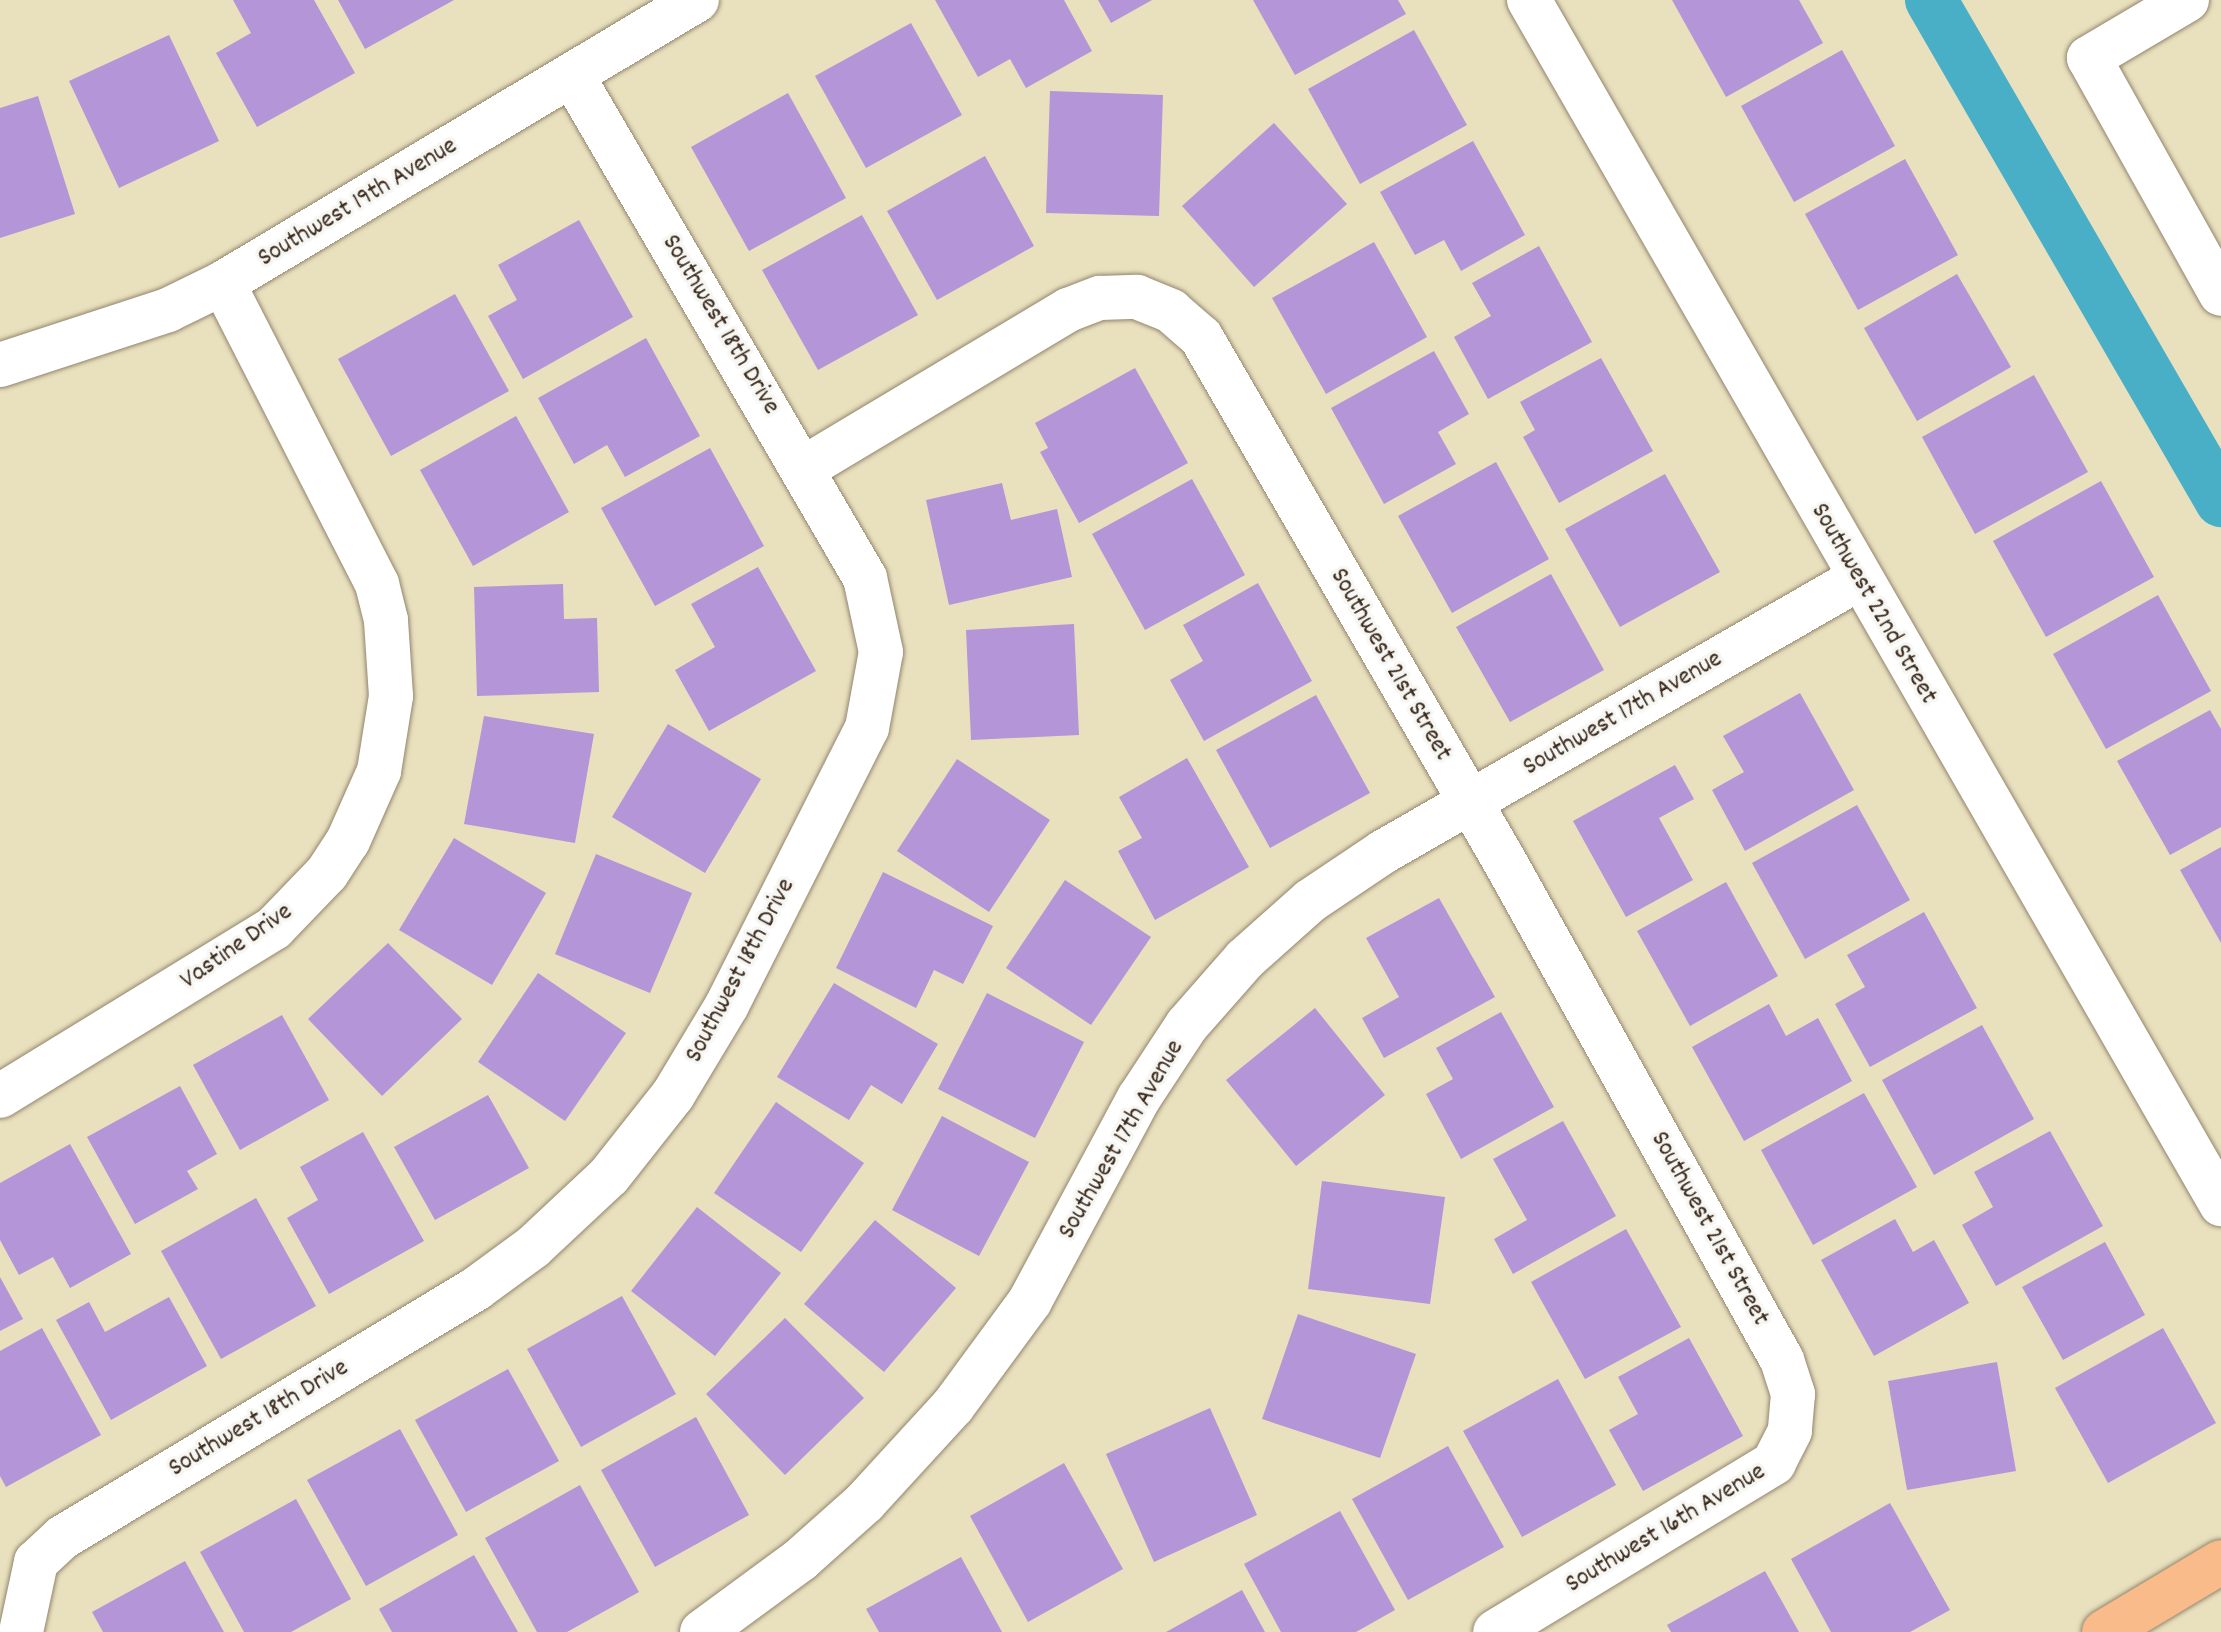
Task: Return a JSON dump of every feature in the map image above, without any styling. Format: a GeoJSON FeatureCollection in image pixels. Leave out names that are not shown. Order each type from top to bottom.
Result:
{"type":"FeatureCollection","features":[{"type":"Feature","properties":{"kind":"main road"},"geometry":{"type":"LineString","coordinates":[[2104,1632],[2221,1562]]}},
{"type":"Feature","properties":{"kind":"street","name":"Southwest 19th Avenue"},"geometry":{"type":"LineString","coordinates":[[0,365],[168,310],[223,283],[697,0]]}},
{"type":"Feature","properties":{"kind":"street","name":"Southwest 22nd Street"},"geometry":{"type":"LineString","coordinates":[[1529,0],[1858,579],[2221,1204]]}},
{"type":"Feature","properties":{"kind":"street"},"geometry":{"type":"LineString","coordinates":[[2187,0],[2089,58],[2221,294]]}},
{"type":"Feature","properties":{"kind":"street","name":"Southwest 18th Drive"},"geometry":{"type":"LineString","coordinates":[[21,1632],[36,1562],[63,1537],[477,1288],[522,1256],[609,1176],[673,1095],[727,1005],[867,728],[878,689],[881,652],[865,578],[804,468],[572,75]]}},
{"type":"Feature","properties":{"kind":"street","name":"Vastine Drive"},"geometry":{"type":"LineString","coordinates":[[0,1096],[274,928],[310,893],[348,841],[379,771],[391,696],[391,658],[377,584],[223,283]]}},
{"type":"Feature","properties":{"kind":"street","name":"Southwest 21st Street"},"geometry":{"type":"LineString","coordinates":[[804,468],[1068,310],[1100,298],[1137,297],[1171,311],[1201,337],[1470,803],[1782,1360],[1793,1394]]}},
{"type":"Feature","properties":{"kind":"street","name":"Southwest 17th Avenue"},"geometry":{"type":"LineString","coordinates":[[702,1632],[800,1560],[865,1502],[953,1406],[1030,1301],[1139,1098],[1187,1025],[1245,959],[1310,901],[1470,803],[1858,579]]}},
{"type":"Feature","properties":{"kind":"street","name":"Southwest 16th Avenue"},"geometry":{"type":"LineString","coordinates":[[1495,1632],[1774,1463],[1790,1431],[1793,1394]]}},
{"type":"Feature","properties":{"kind":"building"},"geometry":{"type":"Polygon","coordinates":[[[233,0],[314,0],[355,73],[257,127],[216,53],[251,33],[233,0]]]}},
{"type":"Feature","properties":{"kind":"building"},"geometry":{"type":"Polygon","coordinates":[[[338,0],[454,0],[365,49],[338,0]]]}},
{"type":"Feature","properties":{"kind":"building"},"geometry":{"type":"Polygon","coordinates":[[[935,0],[1064,0],[1092,51],[1026,88],[1010,59],[978,77],[935,0]]]}},
{"type":"Feature","properties":{"kind":"building"},"geometry":{"type":"Polygon","coordinates":[[[1098,0],[1152,0],[1111,23],[1098,0]]]}},
{"type":"Feature","properties":{"kind":"building"},"geometry":{"type":"Polygon","coordinates":[[[1253,0],[1398,0],[1406,14],[1295,75],[1253,0]]]}},
{"type":"Feature","properties":{"kind":"building"},"geometry":{"type":"Polygon","coordinates":[[[1672,0],[1799,0],[1823,43],[1726,97],[1672,0]]]}},
{"type":"Feature","properties":{"kind":"building"},"geometry":{"type":"Polygon","coordinates":[[[911,23],[962,115],[866,168],[815,76],[911,23]]]}},
{"type":"Feature","properties":{"kind":"building"},"geometry":{"type":"Polygon","coordinates":[[[1414,30],[1467,125],[1360,184],[1308,89],[1414,30]]]}},
{"type":"Feature","properties":{"kind":"building"},"geometry":{"type":"Polygon","coordinates":[[[169,35],[219,141],[119,188],[69,81],[169,35]]]}},
{"type":"Feature","properties":{"kind":"building"},"geometry":{"type":"Polygon","coordinates":[[[1842,50],[1895,146],[1794,202],[1741,106],[1842,50]]]}},
{"type":"Feature","properties":{"kind":"building"},"geometry":{"type":"Polygon","coordinates":[[[1050,91],[1163,95],[1159,216],[1046,213],[1050,91]]]}},
{"type":"Feature","properties":{"kind":"building"},"geometry":{"type":"Polygon","coordinates":[[[788,93],[846,198],[749,251],[691,147],[788,93]]]}},
{"type":"Feature","properties":{"kind":"building"},"geometry":{"type":"Polygon","coordinates":[[[38,96],[75,214],[0,238],[0,108],[38,96]]]}},
{"type":"Feature","properties":{"kind":"building"},"geometry":{"type":"Polygon","coordinates":[[[1274,123],[1347,204],[1254,287],[1182,206],[1274,123]]]}},
{"type":"Feature","properties":{"kind":"building"},"geometry":{"type":"Polygon","coordinates":[[[1473,141],[1525,235],[1461,271],[1444,240],[1415,255],[1380,192],[1473,141]]]}},
{"type":"Feature","properties":{"kind":"building"},"geometry":{"type":"Polygon","coordinates":[[[985,156],[1034,246],[937,300],[887,211],[985,156]]]}},
{"type":"Feature","properties":{"kind":"building"},"geometry":{"type":"Polygon","coordinates":[[[1905,159],[1958,255],[1858,310],[1805,214],[1905,159]]]}},
{"type":"Feature","properties":{"kind":"building"},"geometry":{"type":"Polygon","coordinates":[[[862,215],[918,315],[818,370],[762,270],[862,215]]]}},
{"type":"Feature","properties":{"kind":"building"},"geometry":{"type":"Polygon","coordinates":[[[579,220],[633,317],[523,379],[488,316],[517,300],[498,265],[579,220]]]}},
{"type":"Feature","properties":{"kind":"building"},"geometry":{"type":"Polygon","coordinates":[[[1374,242],[1427,337],[1326,394],[1272,298],[1374,242]]]}},
{"type":"Feature","properties":{"kind":"building"},"geometry":{"type":"Polygon","coordinates":[[[1539,246],[1592,342],[1488,399],[1454,337],[1491,316],[1472,283],[1539,246]]]}},
{"type":"Feature","properties":{"kind":"building"},"geometry":{"type":"Polygon","coordinates":[[[1957,274],[2011,367],[1917,421],[1864,328],[1957,274]]]}},
{"type":"Feature","properties":{"kind":"building"},"geometry":{"type":"Polygon","coordinates":[[[455,294],[509,391],[391,456],[338,359],[455,294]]]}},
{"type":"Feature","properties":{"kind":"building"},"geometry":{"type":"Polygon","coordinates":[[[646,338],[700,436],[625,477],[607,445],[574,464],[538,398],[646,338]]]}},
{"type":"Feature","properties":{"kind":"building"},"geometry":{"type":"Polygon","coordinates":[[[1434,351],[1469,414],[1438,432],[1456,464],[1384,504],[1331,408],[1434,351]]]}},
{"type":"Feature","properties":{"kind":"building"},"geometry":{"type":"Polygon","coordinates":[[[1601,358],[1653,451],[1559,503],[1523,437],[1535,430],[1520,402],[1601,358]]]}},
{"type":"Feature","properties":{"kind":"building"},"geometry":{"type":"Polygon","coordinates":[[[1135,368],[1188,463],[1079,523],[1040,452],[1048,448],[1035,423],[1135,368]]]}},
{"type":"Feature","properties":{"kind":"building"},"geometry":{"type":"Polygon","coordinates":[[[2034,375],[2088,472],[1975,534],[1922,437],[2034,375]]]}},
{"type":"Feature","properties":{"kind":"building"},"geometry":{"type":"Polygon","coordinates":[[[516,416],[569,512],[473,566],[420,470],[516,416]]]}},
{"type":"Feature","properties":{"kind":"building"},"geometry":{"type":"Polygon","coordinates":[[[710,448],[764,546],[655,606],[601,508],[710,448]]]}},
{"type":"Feature","properties":{"kind":"building"},"geometry":{"type":"Polygon","coordinates":[[[1496,462],[1549,559],[1452,613],[1398,516],[1496,462]]]}},
{"type":"Feature","properties":{"kind":"building"},"geometry":{"type":"Polygon","coordinates":[[[1665,474],[1720,572],[1620,627],[1565,529],[1665,474]]]}},
{"type":"Feature","properties":{"kind":"building"},"geometry":{"type":"Polygon","coordinates":[[[1192,479],[1245,575],[1145,630],[1092,534],[1192,479]]]}},
{"type":"Feature","properties":{"kind":"building"},"geometry":{"type":"Polygon","coordinates":[[[2101,481],[2154,577],[2046,637],[1993,541],[2101,481]]]}},
{"type":"Feature","properties":{"kind":"building"},"geometry":{"type":"Polygon","coordinates":[[[1002,483],[1011,520],[1057,509],[1072,577],[949,605],[926,500],[1002,483]]]}},
{"type":"Feature","properties":{"kind":"building"},"geometry":{"type":"Polygon","coordinates":[[[758,567],[816,671],[709,731],[675,670],[715,647],[691,604],[758,567]]]}},
{"type":"Feature","properties":{"kind":"building"},"geometry":{"type":"Polygon","coordinates":[[[1551,574],[1604,670],[1510,722],[1456,627],[1551,574]]]}},
{"type":"Feature","properties":{"kind":"building"},"geometry":{"type":"Polygon","coordinates":[[[1258,583],[1312,681],[1204,741],[1170,680],[1203,661],[1183,625],[1258,583]]]}},
{"type":"Feature","properties":{"kind":"building"},"geometry":{"type":"Polygon","coordinates":[[[563,584],[564,619],[597,618],[599,692],[477,696],[474,587],[563,584]]]}},
{"type":"Feature","properties":{"kind":"building"},"geometry":{"type":"Polygon","coordinates":[[[2158,595],[2211,691],[2106,749],[2053,654],[2158,595]]]}},
{"type":"Feature","properties":{"kind":"building"},"geometry":{"type":"Polygon","coordinates":[[[1074,624],[1079,735],[971,740],[966,630],[1074,624]]]}},
{"type":"Feature","properties":{"kind":"building"},"geometry":{"type":"Polygon","coordinates":[[[1800,693],[1854,790],[1745,851],[1712,790],[1744,772],[1723,736],[1800,693]]]}},
{"type":"Feature","properties":{"kind":"building"},"geometry":{"type":"Polygon","coordinates":[[[1316,695],[1370,793],[1270,848],[1216,750],[1316,695]]]}},
{"type":"Feature","properties":{"kind":"building"},"geometry":{"type":"Polygon","coordinates":[[[2210,710],[2221,729],[2221,827],[2170,855],[2117,761],[2210,710]]]}},
{"type":"Feature","properties":{"kind":"building"},"geometry":{"type":"Polygon","coordinates":[[[484,716],[594,734],[575,843],[464,824],[484,716]]]}},
{"type":"Feature","properties":{"kind":"building"},"geometry":{"type":"Polygon","coordinates":[[[668,724],[761,779],[705,873],[612,817],[668,724]]]}},
{"type":"Feature","properties":{"kind":"building"},"geometry":{"type":"Polygon","coordinates":[[[1187,758],[1249,867],[1155,920],[1118,851],[1142,838],[1119,797],[1187,758]]]}},
{"type":"Feature","properties":{"kind":"building"},"geometry":{"type":"Polygon","coordinates":[[[957,759],[1050,820],[989,912],[897,851],[957,759]]]}},
{"type":"Feature","properties":{"kind":"building"},"geometry":{"type":"Polygon","coordinates":[[[1675,765],[1694,799],[1659,818],[1693,880],[1626,917],[1573,821],[1675,765]]]}},
{"type":"Feature","properties":{"kind":"building"},"geometry":{"type":"Polygon","coordinates":[[[1857,805],[1910,900],[1805,959],[1752,863],[1857,805]]]}},
{"type":"Feature","properties":{"kind":"building"},"geometry":{"type":"Polygon","coordinates":[[[454,838],[546,893],[492,985],[399,930],[454,838]]]}},
{"type":"Feature","properties":{"kind":"building"},"geometry":{"type":"Polygon","coordinates":[[[2221,847],[2221,943],[2180,870],[2221,847]]]}},
{"type":"Feature","properties":{"kind":"building"},"geometry":{"type":"Polygon","coordinates":[[[596,854],[692,893],[650,993],[555,954],[596,854]]]}},
{"type":"Feature","properties":{"kind":"building"},"geometry":{"type":"Polygon","coordinates":[[[883,872],[993,926],[963,984],[934,970],[916,1008],[836,968],[883,872]]]}},
{"type":"Feature","properties":{"kind":"building"},"geometry":{"type":"Polygon","coordinates":[[[1065,880],[1151,937],[1091,1025],[1006,968],[1065,880]]]}},
{"type":"Feature","properties":{"kind":"building"},"geometry":{"type":"Polygon","coordinates":[[[1726,882],[1778,976],[1690,1026],[1637,931],[1726,882]]]}},
{"type":"Feature","properties":{"kind":"building"},"geometry":{"type":"Polygon","coordinates":[[[1439,898],[1495,997],[1384,1058],[1362,1018],[1399,997],[1366,938],[1439,898]]]}},
{"type":"Feature","properties":{"kind":"building"},"geometry":{"type":"Polygon","coordinates":[[[1924,912],[1977,1008],[1870,1067],[1835,1004],[1865,987],[1847,955],[1924,912]]]}},
{"type":"Feature","properties":{"kind":"building"},"geometry":{"type":"Polygon","coordinates":[[[388,943],[462,1019],[382,1096],[308,1019],[388,943]]]}},
{"type":"Feature","properties":{"kind":"building"},"geometry":{"type":"Polygon","coordinates":[[[538,973],[626,1033],[565,1121],[478,1062],[538,973]]]}},
{"type":"Feature","properties":{"kind":"building"},"geometry":{"type":"Polygon","coordinates":[[[834,983],[938,1044],[902,1104],[871,1085],[849,1120],[777,1077],[834,983]]]}},
{"type":"Feature","properties":{"kind":"building"},"geometry":{"type":"Polygon","coordinates":[[[987,993],[1084,1042],[1035,1138],[938,1089],[987,993]]]}},
{"type":"Feature","properties":{"kind":"building"},"geometry":{"type":"Polygon","coordinates":[[[1769,1004],[1786,1036],[1818,1018],[1852,1081],[1744,1141],[1692,1047],[1769,1004]]]}},
{"type":"Feature","properties":{"kind":"building"},"geometry":{"type":"Polygon","coordinates":[[[1315,1008],[1385,1095],[1296,1166],[1226,1080],[1315,1008]]]}},
{"type":"Feature","properties":{"kind":"building"},"geometry":{"type":"Polygon","coordinates":[[[1501,1012],[1554,1107],[1461,1159],[1426,1094],[1453,1079],[1436,1048],[1501,1012]]]}},
{"type":"Feature","properties":{"kind":"building"},"geometry":{"type":"Polygon","coordinates":[[[282,1015],[329,1100],[240,1150],[193,1065],[282,1015]]]}},
{"type":"Feature","properties":{"kind":"building"},"geometry":{"type":"Polygon","coordinates":[[[1982,1025],[2034,1119],[1934,1175],[1882,1080],[1982,1025]]]}},
{"type":"Feature","properties":{"kind":"building"},"geometry":{"type":"Polygon","coordinates":[[[180,1086],[217,1154],[187,1171],[198,1189],[135,1224],[87,1137],[180,1086]]]}},
{"type":"Feature","properties":{"kind":"building"},"geometry":{"type":"Polygon","coordinates":[[[1864,1093],[1917,1187],[1813,1245],[1761,1150],[1864,1093]]]}},
{"type":"Feature","properties":{"kind":"building"},"geometry":{"type":"Polygon","coordinates":[[[488,1095],[529,1168],[435,1220],[394,1147],[488,1095]]]}},
{"type":"Feature","properties":{"kind":"building"},"geometry":{"type":"Polygon","coordinates":[[[776,1102],[864,1163],[801,1252],[714,1193],[776,1102]]]}},
{"type":"Feature","properties":{"kind":"building"},"geometry":{"type":"Polygon","coordinates":[[[942,1116],[1029,1162],[979,1256],[892,1210],[942,1116]]]}},
{"type":"Feature","properties":{"kind":"building"},"geometry":{"type":"Polygon","coordinates":[[[1563,1121],[1616,1216],[1513,1274],[1494,1239],[1527,1220],[1493,1159],[1563,1121]]]}},
{"type":"Feature","properties":{"kind":"building"},"geometry":{"type":"Polygon","coordinates":[[[2050,1131],[2103,1226],[1996,1286],[1962,1225],[1993,1207],[1974,1172],[2050,1131]]]}},
{"type":"Feature","properties":{"kind":"building"},"geometry":{"type":"Polygon","coordinates":[[[363,1132],[424,1241],[329,1294],[287,1218],[318,1200],[300,1167],[363,1132]]]}},
{"type":"Feature","properties":{"kind":"building"},"geometry":{"type":"Polygon","coordinates":[[[70,1144],[131,1254],[70,1288],[53,1257],[19,1275],[0,1240],[0,1183],[70,1144]]]}},
{"type":"Feature","properties":{"kind":"building"},"geometry":{"type":"Polygon","coordinates":[[[1322,1181],[1445,1197],[1430,1304],[1308,1289],[1322,1181]]]}},
{"type":"Feature","properties":{"kind":"building"},"geometry":{"type":"Polygon","coordinates":[[[256,1198],[316,1306],[221,1359],[161,1251],[256,1198]]]}},
{"type":"Feature","properties":{"kind":"building"},"geometry":{"type":"Polygon","coordinates":[[[697,1207],[781,1273],[715,1356],[631,1291],[697,1207]]]}},
{"type":"Feature","properties":{"kind":"building"},"geometry":{"type":"Polygon","coordinates":[[[1895,1219],[1913,1252],[1934,1240],[1969,1303],[1874,1356],[1821,1260],[1895,1219]]]}},
{"type":"Feature","properties":{"kind":"building"},"geometry":{"type":"Polygon","coordinates":[[[875,1220],[956,1288],[884,1372],[804,1304],[875,1220]]]}},
{"type":"Feature","properties":{"kind":"building"},"geometry":{"type":"Polygon","coordinates":[[[1626,1229],[1681,1327],[1585,1379],[1531,1282],[1626,1229]]]}},
{"type":"Feature","properties":{"kind":"building"},"geometry":{"type":"Polygon","coordinates":[[[2105,1242],[2145,1315],[2063,1360],[2022,1287],[2105,1242]]]}},
{"type":"Feature","properties":{"kind":"building"},"geometry":{"type":"Polygon","coordinates":[[[0,1277],[23,1319],[0,1331],[0,1277]]]}},
{"type":"Feature","properties":{"kind":"building"},"geometry":{"type":"Polygon","coordinates":[[[622,1296],[676,1394],[581,1447],[527,1349],[622,1296]]]}},
{"type":"Feature","properties":{"kind":"building"},"geometry":{"type":"Polygon","coordinates":[[[169,1297],[207,1366],[111,1420],[56,1320],[89,1302],[105,1332],[169,1297]]]}},
{"type":"Feature","properties":{"kind":"building"},"geometry":{"type":"Polygon","coordinates":[[[1298,1314],[1416,1354],[1380,1458],[1262,1419],[1298,1314]]]}},
{"type":"Feature","properties":{"kind":"building"},"geometry":{"type":"Polygon","coordinates":[[[785,1318],[864,1398],[785,1475],[706,1394],[785,1318]]]}},
{"type":"Feature","properties":{"kind":"building"},"geometry":{"type":"Polygon","coordinates":[[[42,1328],[101,1435],[6,1487],[0,1476],[0,1351],[42,1328]]]}},
{"type":"Feature","properties":{"kind":"building"},"geometry":{"type":"Polygon","coordinates":[[[2163,1328],[2216,1423],[2108,1483],[2055,1388],[2163,1328]]]}},
{"type":"Feature","properties":{"kind":"building"},"geometry":{"type":"Polygon","coordinates":[[[1689,1338],[1743,1436],[1643,1491],[1609,1430],[1638,1414],[1618,1377],[1689,1338]]]}},
{"type":"Feature","properties":{"kind":"building"},"geometry":{"type":"Polygon","coordinates":[[[1997,1362],[2016,1471],[1907,1490],[1888,1381],[1997,1362]]]}},
{"type":"Feature","properties":{"kind":"building"},"geometry":{"type":"Polygon","coordinates":[[[508,1369],[559,1461],[466,1512],[415,1420],[508,1369]]]}},
{"type":"Feature","properties":{"kind":"building"},"geometry":{"type":"Polygon","coordinates":[[[1558,1379],[1616,1485],[1522,1537],[1463,1431],[1558,1379]]]}},
{"type":"Feature","properties":{"kind":"building"},"geometry":{"type":"Polygon","coordinates":[[[1210,1408],[1257,1515],[1154,1562],[1106,1454],[1210,1408]]]}},
{"type":"Feature","properties":{"kind":"building"},"geometry":{"type":"Polygon","coordinates":[[[696,1417],[749,1515],[655,1567],[601,1470],[696,1417]]]}},
{"type":"Feature","properties":{"kind":"building"},"geometry":{"type":"Polygon","coordinates":[[[400,1429],[458,1535],[366,1586],[307,1480],[400,1429]]]}},
{"type":"Feature","properties":{"kind":"building"},"geometry":{"type":"Polygon","coordinates":[[[1448,1446],[1504,1547],[1408,1600],[1352,1499],[1448,1446]]]}},
{"type":"Feature","properties":{"kind":"building"},"geometry":{"type":"Polygon","coordinates":[[[1064,1463],[1123,1569],[1028,1622],[970,1516],[1064,1463]]]}},
{"type":"Feature","properties":{"kind":"building"},"geometry":{"type":"Polygon","coordinates":[[[580,1485],[639,1592],[567,1632],[537,1632],[485,1538],[580,1485]]]}},
{"type":"Feature","properties":{"kind":"building"},"geometry":{"type":"Polygon","coordinates":[[[296,1499],[351,1599],[291,1632],[244,1632],[200,1552],[296,1499]]]}},
{"type":"Feature","properties":{"kind":"building"},"geometry":{"type":"Polygon","coordinates":[[[1890,1503],[1950,1610],[1910,1632],[1831,1632],[1791,1559],[1890,1503]]]}},
{"type":"Feature","properties":{"kind":"building"},"geometry":{"type":"Polygon","coordinates":[[[1340,1511],[1395,1610],[1356,1632],[1281,1632],[1244,1564],[1340,1511]]]}},
{"type":"Feature","properties":{"kind":"building"},"geometry":{"type":"Polygon","coordinates":[[[474,1555],[518,1632],[392,1632],[379,1609],[474,1555]]]}},
{"type":"Feature","properties":{"kind":"building"},"geometry":{"type":"Polygon","coordinates":[[[961,1557],[1002,1632],[879,1632],[866,1609],[961,1557]]]}},
{"type":"Feature","properties":{"kind":"building"},"geometry":{"type":"Polygon","coordinates":[[[185,1561],[224,1632],[103,1632],[92,1612],[185,1561]]]}},
{"type":"Feature","properties":{"kind":"building"},"geometry":{"type":"Polygon","coordinates":[[[1765,1571],[1799,1632],[1671,1632],[1667,1625],[1765,1571]]]}},
{"type":"Feature","properties":{"kind":"building"},"geometry":{"type":"Polygon","coordinates":[[[1242,1590],[1265,1632],[1166,1632],[1242,1590]]]}},
{"type":"Feature","properties":{"kind":"waterway"},"geometry":{"type":"LineString","coordinates":[[1931,0],[2221,501]]}}]}
